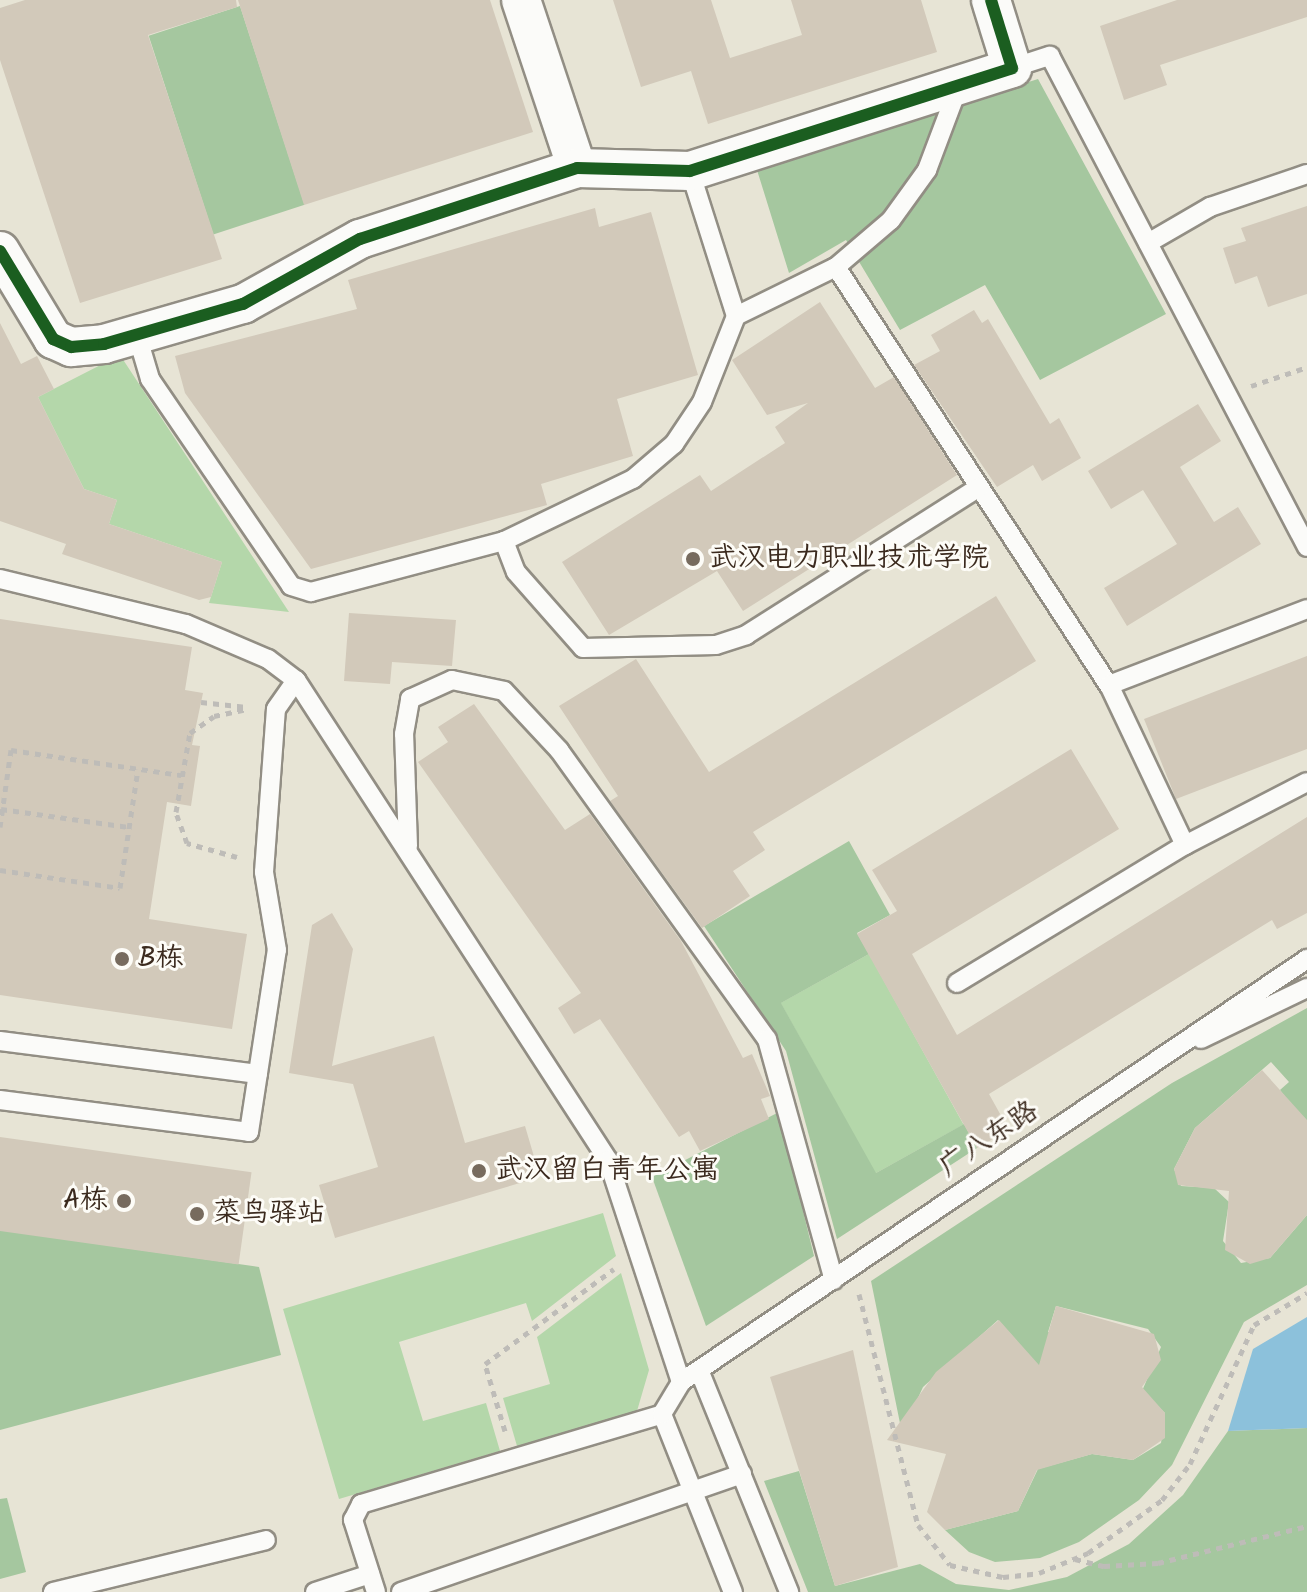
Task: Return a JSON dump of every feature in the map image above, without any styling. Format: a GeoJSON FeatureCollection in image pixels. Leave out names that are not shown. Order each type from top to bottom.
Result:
{"type":"FeatureCollection","features":[{"type":"Feature","properties":{"kind":"street"},"geometry":{"type":"LineString","coordinates":[[521,0],[577,168]]}},
{"type":"Feature","properties":{"kind":"street"},"geometry":{"type":"LineString","coordinates":[[0,251],[60,345],[85,347],[137,335],[243,304],[392,227],[577,168],[690,171],[958,88],[1012,68],[991,0]]}},
{"type":"Feature","properties":{"kind":"lane"},"geometry":{"type":"LineString","coordinates":[[1012,68],[1050,56],[1307,547]]}},
{"type":"Feature","properties":{"kind":"lane"},"geometry":{"type":"LineString","coordinates":[[736,316],[836,267],[918,186],[958,88]]}},
{"type":"Feature","properties":{"kind":"lane"},"geometry":{"type":"LineString","coordinates":[[137,335],[150,379],[291,586],[311,592],[504,541],[571,515],[654,464],[702,402],[736,316],[690,171]]}},
{"type":"Feature","properties":{"kind":"lane"},"geometry":{"type":"LineString","coordinates":[[1148,243],[1210,207],[1307,174]]}},
{"type":"Feature","properties":{"kind":"lane"},"geometry":{"type":"LineString","coordinates":[[836,267],[1109,685],[1185,845]]}},
{"type":"Feature","properties":{"kind":"lane"},"geometry":{"type":"LineString","coordinates":[[504,541],[516,572],[583,648],[716,645],[746,635],[979,487]]}},
{"type":"Feature","properties":{"kind":"lane"},"geometry":{"type":"LineString","coordinates":[[0,579],[186,624],[268,659],[296,680],[608,1160],[681,1382],[662,1414],[361,1504],[353,1520],[376,1592]]}},
{"type":"Feature","properties":{"kind":"lane"},"geometry":{"type":"LineString","coordinates":[[1109,685],[1307,609]]}},
{"type":"Feature","properties":{"kind":"lane"},"geometry":{"type":"LineString","coordinates":[[0,1100],[249,1132],[277,950],[264,872],[276,709],[296,680]]}},
{"type":"Feature","properties":{"kind":"lane"},"geometry":{"type":"LineString","coordinates":[[408,848],[404,734],[410,699],[452,680],[504,691],[559,750],[767,1039],[844,1273]]}},
{"type":"Feature","properties":{"kind":"lane"},"geometry":{"type":"LineString","coordinates":[[957,983],[1185,845],[1307,782]]}},
{"type":"Feature","properties":{"kind":"lane","name":"广八东路"},"geometry":{"type":"LineString","coordinates":[[681,1382],[1307,959]]}},
{"type":"Feature","properties":{"kind":"lane","name":"广八东路"},"geometry":{"type":"LineString","coordinates":[[1166,1055],[1307,988]]}},
{"type":"Feature","properties":{"kind":"lane"},"geometry":{"type":"LineString","coordinates":[[0,1041],[258,1074]]}},
{"type":"Feature","properties":{"kind":"lane"},"geometry":{"type":"LineString","coordinates":[[699,1370],[789,1592]]}},
{"type":"Feature","properties":{"kind":"lane"},"geometry":{"type":"LineString","coordinates":[[662,1414],[733,1592]]}},
{"type":"Feature","properties":{"kind":"lane"},"geometry":{"type":"LineString","coordinates":[[401,1592],[742,1474]]}},
{"type":"Feature","properties":{"kind":"lane"},"geometry":{"type":"LineString","coordinates":[[53,1592],[266,1540]]}},
{"type":"Feature","properties":{"kind":"lane"},"geometry":{"type":"LineString","coordinates":[[315,1592],[370,1574]]}},
{"type":"Feature","properties":{"kind":"path"},"geometry":{"type":"LineString","coordinates":[[1227,395],[1307,367]]}},
{"type":"Feature","properties":{"kind":"path"},"geometry":{"type":"LineString","coordinates":[[201,702],[276,709]]}},
{"type":"Feature","properties":{"kind":"path"},"geometry":{"type":"LineString","coordinates":[[233,856],[187,843],[177,804],[186,744],[208,719],[249,709]]}},
{"type":"Feature","properties":{"kind":"path"},"geometry":{"type":"LineString","coordinates":[[0,827],[11,750],[181,775]]}},
{"type":"Feature","properties":{"kind":"path"},"geometry":{"type":"LineString","coordinates":[[0,870],[120,888],[138,769]]}},
{"type":"Feature","properties":{"kind":"path"},"geometry":{"type":"LineString","coordinates":[[1,809],[129,827]]}},
{"type":"Feature","properties":{"kind":"path"},"geometry":{"type":"LineString","coordinates":[[513,1459],[485,1364],[638,1253]]}},
{"type":"Feature","properties":{"kind":"path"},"geometry":{"type":"LineString","coordinates":[[844,1273],[907,1497],[932,1548],[950,1565],[1003,1577],[1075,1559],[1162,1500],[1190,1464],[1254,1325],[1307,1293]]}},
{"type":"Feature","properties":{"kind":"path"},"geometry":{"type":"LineString","coordinates":[[1075,1559],[1104,1566],[1158,1563],[1307,1526]]}},
{"type":"Feature","properties":{"kind":"green space"},"geometry":{"type":"Polygon","coordinates":[[[240,6],[305,205],[213,234],[149,36],[240,6]]]}},
{"type":"Feature","properties":{"kind":"green space"},"geometry":{"type":"Polygon","coordinates":[[[1038,79],[1166,314],[1040,380],[985,285],[900,330],[846,240],[789,273],[757,170],[1038,79]]]}},
{"type":"Feature","properties":{"kind":"green space"},"geometry":{"type":"Polygon","coordinates":[[[120,355],[289,612],[209,603],[222,562],[109,524],[117,500],[84,489],[38,397],[120,355]]]}},
{"type":"Feature","properties":{"kind":"green space"},"geometry":{"type":"Polygon","coordinates":[[[849,841],[890,915],[857,933],[869,954],[781,1003],[876,1173],[964,1124],[977,1148],[837,1239],[786,1051],[704,926],[849,841]]]}},
{"type":"Feature","properties":{"kind":"green space"},"geometry":{"type":"Polygon","coordinates":[[[869,954],[964,1125],[875,1174],[781,1003],[869,954]]]}},
{"type":"Feature","properties":{"kind":"green space"},"geometry":{"type":"Polygon","coordinates":[[[1307,1008],[1307,1126],[1280,1090],[1289,1082],[1271,1062],[1195,1128],[1174,1169],[1181,1186],[1214,1188],[1229,1202],[1223,1241],[1241,1263],[1270,1258],[1307,1215],[1307,1285],[1244,1322],[1172,1465],[1139,1500],[1079,1542],[1040,1558],[995,1562],[969,1552],[945,1530],[1018,1511],[1038,1469],[1092,1454],[1133,1460],[1161,1443],[1165,1413],[1142,1391],[1161,1347],[1148,1329],[1056,1306],[1048,1332],[1060,1335],[1056,1350],[1019,1389],[1017,1341],[998,1320],[923,1387],[902,1433],[871,1281],[1172,1083],[1307,1008]]]}},
{"type":"Feature","properties":{"kind":"green space"},"geometry":{"type":"Polygon","coordinates":[[[779,1112],[814,1256],[706,1326],[652,1177],[779,1112]]]}},
{"type":"Feature","properties":{"kind":"green space"},"geometry":{"type":"Polygon","coordinates":[[[603,1213],[616,1256],[532,1321],[526,1303],[399,1342],[423,1421],[486,1403],[500,1451],[339,1499],[283,1309],[603,1213]]]}},
{"type":"Feature","properties":{"kind":"green space"},"geometry":{"type":"Polygon","coordinates":[[[0,1230],[259,1267],[281,1355],[0,1430],[0,1230]]]}},
{"type":"Feature","properties":{"kind":"green space"},"geometry":{"type":"Polygon","coordinates":[[[621,1273],[649,1370],[637,1411],[517,1446],[503,1398],[550,1384],[537,1337],[621,1273]]]}},
{"type":"Feature","properties":{"kind":"green space"},"geometry":{"type":"Polygon","coordinates":[[[1307,1428],[1307,1592],[808,1592],[764,1481],[799,1471],[835,1586],[920,1564],[956,1584],[1009,1590],[1067,1577],[1129,1544],[1183,1495],[1228,1431],[1307,1428]]]}},
{"type":"Feature","properties":{"kind":"green space"},"geometry":{"type":"Polygon","coordinates":[[[7,1498],[26,1572],[0,1579],[0,1499],[7,1498]]]}},
{"type":"Feature","properties":{"kind":"water"},"geometry":{"type":"Polygon","coordinates":[[[1307,1317],[1307,1428],[1228,1431],[1253,1349],[1307,1317]]]}},
{"type":"Feature","properties":{"kind":"building"},"geometry":{"type":"Polygon","coordinates":[[[25,0],[236,0],[237,7],[148,35],[222,259],[80,303],[0,60],[0,8],[25,0]]]}},
{"type":"Feature","properties":{"kind":"building"},"geometry":{"type":"Polygon","coordinates":[[[238,0],[490,0],[533,132],[304,205],[238,0]]]}},
{"type":"Feature","properties":{"kind":"building"},"geometry":{"type":"Polygon","coordinates":[[[613,0],[711,0],[730,58],[802,35],[791,0],[921,0],[937,52],[708,124],[691,71],[641,87],[613,0]]]}},
{"type":"Feature","properties":{"kind":"building"},"geometry":{"type":"Polygon","coordinates":[[[1177,0],[1307,0],[1307,17],[1160,65],[1167,85],[1124,100],[1100,26],[1177,0]]]}},
{"type":"Feature","properties":{"kind":"building"},"geometry":{"type":"Polygon","coordinates":[[[1307,206],[1307,294],[1268,307],[1257,276],[1235,284],[1223,248],[1246,241],[1241,228],[1307,206]]]}},
{"type":"Feature","properties":{"kind":"building"},"geometry":{"type":"Polygon","coordinates":[[[595,208],[599,227],[651,212],[698,375],[617,399],[633,456],[541,484],[547,505],[311,569],[185,393],[175,356],[357,309],[348,280],[595,208]]]}},
{"type":"Feature","properties":{"kind":"building"},"geometry":{"type":"Polygon","coordinates":[[[820,302],[875,388],[894,377],[957,475],[743,611],[717,571],[609,635],[562,562],[700,475],[711,491],[785,443],[775,427],[808,403],[767,415],[732,360],[820,302]]]}},
{"type":"Feature","properties":{"kind":"building"},"geometry":{"type":"Polygon","coordinates":[[[974,310],[982,323],[988,319],[1050,424],[1059,418],[1081,458],[1042,481],[1033,465],[997,487],[914,365],[940,351],[931,335],[974,310]]]}},
{"type":"Feature","properties":{"kind":"building"},"geometry":{"type":"Polygon","coordinates":[[[0,323],[21,364],[37,356],[54,389],[38,397],[84,489],[117,500],[109,524],[222,562],[211,597],[199,600],[62,554],[66,544],[0,521],[0,323]]]}},
{"type":"Feature","properties":{"kind":"building"},"geometry":{"type":"Polygon","coordinates":[[[1198,404],[1221,441],[1180,467],[1214,522],[1238,507],[1261,544],[1127,626],[1104,588],[1177,544],[1143,490],[1111,509],[1088,471],[1198,404]]]}},
{"type":"Feature","properties":{"kind":"building"},"geometry":{"type":"Polygon","coordinates":[[[996,596],[1036,661],[753,832],[765,850],[733,871],[750,896],[702,928],[610,801],[618,796],[559,706],[636,659],[709,772],[996,596]]]}},
{"type":"Feature","properties":{"kind":"building"},"geometry":{"type":"Polygon","coordinates":[[[349,613],[456,620],[452,666],[392,662],[390,684],[344,681],[349,613]]]}},
{"type":"Feature","properties":{"kind":"building"},"geometry":{"type":"Polygon","coordinates":[[[0,619],[192,647],[185,690],[203,693],[192,745],[200,746],[191,806],[167,802],[149,919],[247,934],[232,1029],[0,995],[0,619]]]}},
{"type":"Feature","properties":{"kind":"building"},"geometry":{"type":"Polygon","coordinates":[[[1307,656],[1307,749],[1176,799],[1144,719],[1307,656]]]}},
{"type":"Feature","properties":{"kind":"building"},"geometry":{"type":"Polygon","coordinates":[[[474,704],[565,830],[590,814],[681,941],[743,1058],[752,1054],[770,1096],[761,1099],[769,1119],[700,1151],[689,1131],[679,1137],[600,1019],[574,1034],[558,1008],[581,993],[418,762],[448,742],[438,727],[474,704]]]}},
{"type":"Feature","properties":{"kind":"building"},"geometry":{"type":"Polygon","coordinates":[[[1071,749],[1119,829],[912,954],[957,1035],[1307,817],[1307,913],[1277,929],[1272,920],[989,1094],[1009,1130],[977,1148],[857,934],[897,911],[872,870],[1071,749]]]}},
{"type":"Feature","properties":{"kind":"building"},"geometry":{"type":"Polygon","coordinates":[[[332,913],[353,949],[332,1066],[434,1036],[465,1143],[525,1126],[540,1177],[335,1238],[319,1185],[378,1167],[353,1084],[289,1073],[312,925],[332,913]]]}},
{"type":"Feature","properties":{"kind":"building"},"geometry":{"type":"Polygon","coordinates":[[[1262,1070],[1307,1120],[1307,1215],[1270,1258],[1250,1264],[1225,1250],[1229,1191],[1178,1185],[1174,1169],[1195,1128],[1262,1070]]]}},
{"type":"Feature","properties":{"kind":"building","name":"A栋"},"geometry":{"type":"Polygon","coordinates":[[[0,1137],[252,1172],[239,1264],[0,1231],[0,1137]]]}},
{"type":"Feature","properties":{"kind":"building"},"geometry":{"type":"Polygon","coordinates":[[[1056,1306],[1154,1334],[1161,1360],[1142,1387],[1165,1413],[1165,1438],[1133,1460],[1092,1454],[1037,1470],[1018,1511],[945,1530],[927,1512],[946,1454],[887,1440],[936,1372],[999,1320],[1039,1365],[1056,1306]]]}},
{"type":"Feature","properties":{"kind":"building"},"geometry":{"type":"Polygon","coordinates":[[[853,1350],[898,1567],[835,1586],[770,1377],[853,1350]]]}},
{"type":"Feature","properties":{"kind":"cycle path"},"geometry":{"type":"LineString","coordinates":[[0,251],[53,339],[71,347],[104,344],[243,304],[360,239],[577,168],[690,171],[1012,68],[991,0]]}},
{"type":"Feature","properties":{"kind":"place","name":"武汉电力职业技术学院"},"geometry":{"type":"Point","coordinates":[693,559]}},
{"type":"Feature","properties":{"kind":"place","name":"B栋"},"geometry":{"type":"Point","coordinates":[122,959]}},
{"type":"Feature","properties":{"kind":"place","name":"武汉留白青年公寓"},"geometry":{"type":"Point","coordinates":[479,1171]}},
{"type":"Feature","properties":{"kind":"place","name":"A栋"},"geometry":{"type":"Point","coordinates":[124,1201]}},
{"type":"Feature","properties":{"kind":"place","name":"菜鸟驿站"},"geometry":{"type":"Point","coordinates":[197,1214]}}]}
